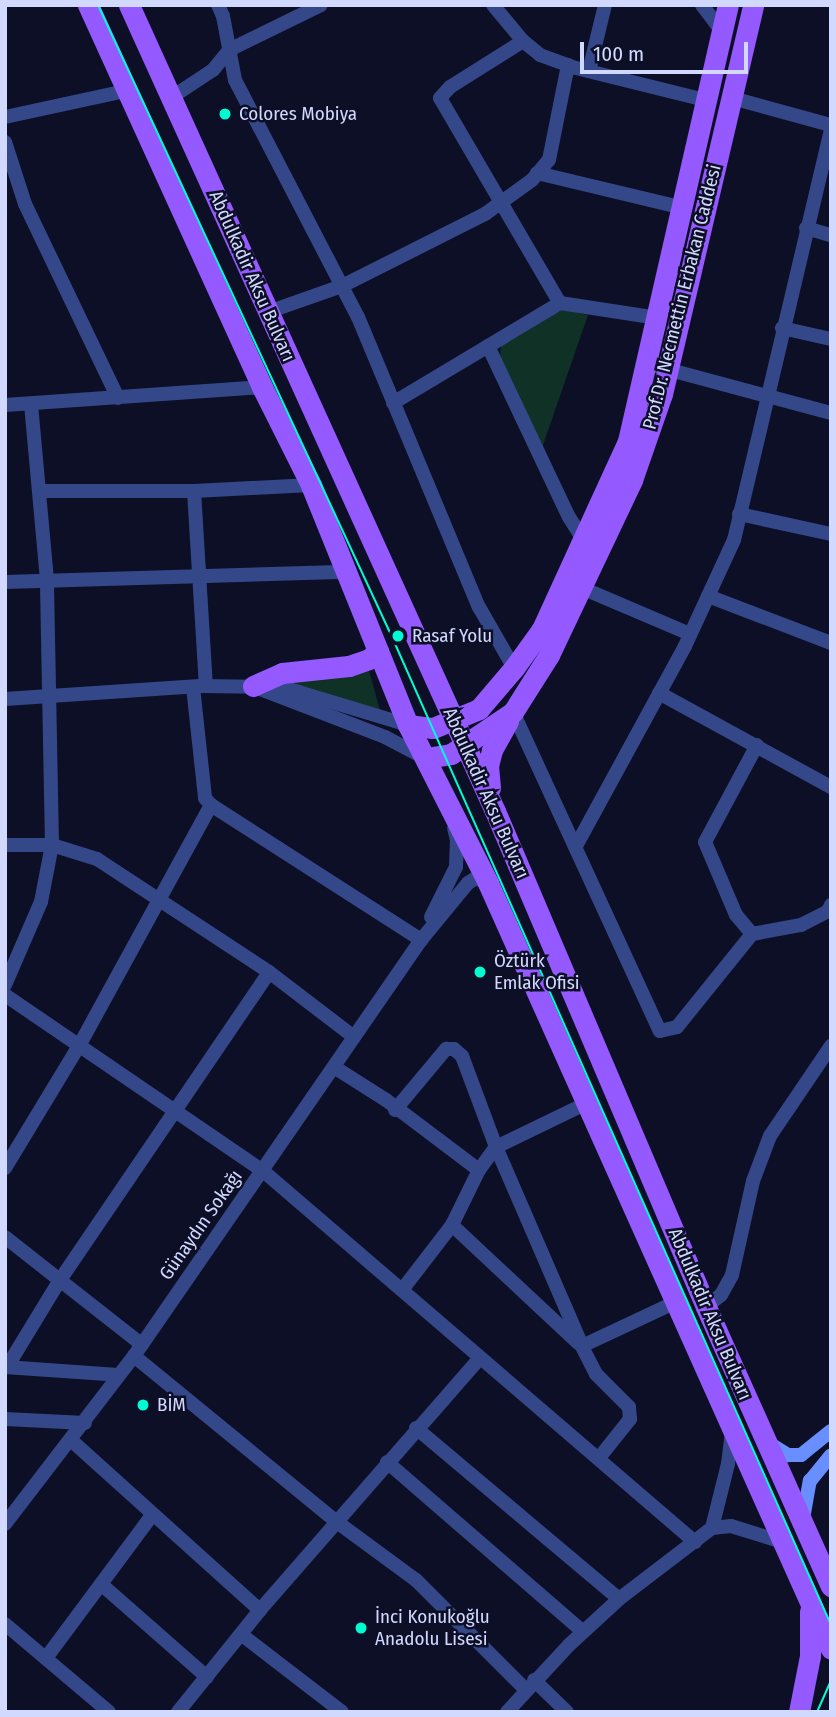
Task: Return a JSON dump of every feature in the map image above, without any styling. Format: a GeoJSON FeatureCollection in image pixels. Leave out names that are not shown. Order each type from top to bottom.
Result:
{"type":"FeatureCollection","features":[{"type":"Feature","properties":{"kind":"main road"},"geometry":{"type":"LineString","coordinates":[[88,5],[262,387],[311,485],[408,725],[488,883],[676,1301],[732,1433],[786,1543],[831,1649]]}},
{"type":"Feature","properties":{"kind":"main road","name":"Abdulkadir Aksu Bulvarı"},"geometry":{"type":"LineString","coordinates":[[129,5],[495,811],[706,1307],[831,1586]]}},
{"type":"Feature","properties":{"kind":"main road","name":"Prof.Dr. Necmettin Erbakan Caddesi"},"geometry":{"type":"LineString","coordinates":[[426,758],[444,756],[465,746],[513,712],[549,655],[632,480],[662,394],[657,366],[658,318],[680,207],[728,5]]}},
{"type":"Feature","properties":{"kind":"main road","name":"Prof.Dr. Necmettin Erbakan Caddesi"},"geometry":{"type":"LineString","coordinates":[[408,725],[433,728],[479,709],[514,668],[542,629],[628,441],[657,366],[732,98],[753,5]]}},
{"type":"Feature","properties":{"kind":"main road"},"geometry":{"type":"LineString","coordinates":[[253,686],[282,673],[349,666],[369,659],[378,651]]}},
{"type":"Feature","properties":{"kind":"main road"},"geometry":{"type":"LineString","coordinates":[[495,811],[488,766],[492,750],[513,712]]}},
{"type":"Feature","properties":{"kind":"main road"},"geometry":{"type":"LineString","coordinates":[[764,1440],[788,1455],[801,1455],[831,1431]]}},
{"type":"Feature","properties":{"kind":"main road"},"geometry":{"type":"LineString","coordinates":[[801,1455],[806,1466],[826,1463]]}},
{"type":"Feature","properties":{"kind":"main road"},"geometry":{"type":"LineString","coordinates":[[803,1520],[805,1497],[826,1463]]}},
{"type":"Feature","properties":{"kind":"main road"},"geometry":{"type":"LineString","coordinates":[[799,1712],[810,1656],[810,1602]]}},
{"type":"Feature","properties":{"kind":"street"},"geometry":{"type":"LineString","coordinates":[[218,5],[223,16],[235,80],[342,286],[479,607],[514,668]]}},
{"type":"Feature","properties":{"kind":"street"},"geometry":{"type":"LineString","coordinates":[[172,97],[212,70],[229,50],[321,5]]}},
{"type":"Feature","properties":{"kind":"street"},"geometry":{"type":"LineString","coordinates":[[493,5],[523,41],[540,55],[589,71],[705,100]]}},
{"type":"Feature","properties":{"kind":"street"},"geometry":{"type":"LineString","coordinates":[[589,71],[605,5]]}},
{"type":"Feature","properties":{"kind":"street"},"geometry":{"type":"LineString","coordinates":[[702,5],[722,33]]}},
{"type":"Feature","properties":{"kind":"street"},"geometry":{"type":"LineString","coordinates":[[523,41],[450,87],[440,98],[560,303]]}},
{"type":"Feature","properties":{"kind":"street"},"geometry":{"type":"LineString","coordinates":[[268,312],[342,286],[485,214],[537,173],[549,160],[568,65]]}},
{"type":"Feature","properties":{"kind":"street"},"geometry":{"type":"LineString","coordinates":[[5,117],[125,90]]}},
{"type":"Feature","properties":{"kind":"street"},"geometry":{"type":"LineString","coordinates":[[576,846],[690,634],[734,540],[831,127],[732,98]]}},
{"type":"Feature","properties":{"kind":"street"},"geometry":{"type":"LineString","coordinates":[[5,142],[25,204],[118,398]]}},
{"type":"Feature","properties":{"kind":"street"},"geometry":{"type":"LineString","coordinates":[[537,173],[680,207]]}},
{"type":"Feature","properties":{"kind":"street"},"geometry":{"type":"LineString","coordinates":[[806,228],[831,235]]}},
{"type":"Feature","properties":{"kind":"street"},"geometry":{"type":"LineString","coordinates":[[393,403],[560,303],[658,318]]}},
{"type":"Feature","properties":{"kind":"street"},"geometry":{"type":"LineString","coordinates":[[782,328],[831,339]]}},
{"type":"Feature","properties":{"kind":"street"},"geometry":{"type":"LineString","coordinates":[[488,345],[569,517],[583,539]]}},
{"type":"Feature","properties":{"kind":"street"},"geometry":{"type":"LineString","coordinates":[[657,366],[766,398],[831,413]]}},
{"type":"Feature","properties":{"kind":"street"},"geometry":{"type":"LineString","coordinates":[[5,405],[262,387]]}},
{"type":"Feature","properties":{"kind":"street"},"geometry":{"type":"LineString","coordinates":[[5,985],[41,902],[52,845],[47,580],[31,405]]}},
{"type":"Feature","properties":{"kind":"street"},"geometry":{"type":"LineString","coordinates":[[39,491],[194,491],[311,485]]}},
{"type":"Feature","properties":{"kind":"street"},"geometry":{"type":"LineString","coordinates":[[194,491],[205,798],[421,940]]}},
{"type":"Feature","properties":{"kind":"street"},"geometry":{"type":"LineString","coordinates":[[739,514],[831,534]]}},
{"type":"Feature","properties":{"kind":"street"},"geometry":{"type":"LineString","coordinates":[[5,583],[47,580],[199,579],[348,572]]}},
{"type":"Feature","properties":{"kind":"street"},"geometry":{"type":"LineString","coordinates":[[582,588],[690,634]]}},
{"type":"Feature","properties":{"kind":"street"},"geometry":{"type":"LineString","coordinates":[[708,596],[831,643]]}},
{"type":"Feature","properties":{"kind":"street"},"geometry":{"type":"LineString","coordinates":[[253,686],[385,737],[426,758]]}},
{"type":"Feature","properties":{"kind":"street"},"geometry":{"type":"LineString","coordinates":[[5,699],[199,687],[282,687],[408,725]]}},
{"type":"Feature","properties":{"kind":"street"},"geometry":{"type":"LineString","coordinates":[[659,693],[831,788]]}},
{"type":"Feature","properties":{"kind":"street"},"geometry":{"type":"LineString","coordinates":[[513,712],[660,1031],[677,1027],[752,934],[800,925],[830,909]]}},
{"type":"Feature","properties":{"kind":"street"},"geometry":{"type":"LineString","coordinates":[[752,934],[736,915],[705,842],[757,745]]}},
{"type":"Feature","properties":{"kind":"street"},"geometry":{"type":"LineString","coordinates":[[421,940],[456,867],[457,840],[448,803]]}},
{"type":"Feature","properties":{"kind":"street"},"geometry":{"type":"LineString","coordinates":[[5,1168],[79,1046],[160,902],[211,804]]}},
{"type":"Feature","properties":{"kind":"street"},"geometry":{"type":"LineString","coordinates":[[5,845],[52,845],[97,859],[269,972],[354,1037]]}},
{"type":"Feature","properties":{"kind":"street"},"geometry":{"type":"LineString","coordinates":[[421,940],[468,883],[476,878],[488,883]]}},
{"type":"Feature","properties":{"kind":"street","name":"Günaydın Sokağı"},"geometry":{"type":"LineString","coordinates":[[5,1524],[72,1441],[138,1350],[421,940]]}},
{"type":"Feature","properties":{"kind":"street"},"geometry":{"type":"LineString","coordinates":[[118,1375],[6,1367],[174,1108],[269,972]]}},
{"type":"Feature","properties":{"kind":"street"},"geometry":{"type":"LineString","coordinates":[[5,995],[262,1170],[695,1542]]}},
{"type":"Feature","properties":{"kind":"street"},"geometry":{"type":"LineString","coordinates":[[706,1307],[721,1295],[732,1275],[752,1181],[769,1136],[831,1046]]}},
{"type":"Feature","properties":{"kind":"street"},"geometry":{"type":"LineString","coordinates":[[395,1110],[446,1049],[453,1049],[462,1056],[496,1147],[582,1346],[596,1374],[629,1407],[630,1419],[598,1458]]}},
{"type":"Feature","properties":{"kind":"street"},"geometry":{"type":"LineString","coordinates":[[334,1066],[386,1100],[395,1110],[479,1170]]}},
{"type":"Feature","properties":{"kind":"street"},"geometry":{"type":"LineString","coordinates":[[402,1290],[452,1225],[479,1170],[496,1147],[586,1104]]}},
{"type":"Feature","properties":{"kind":"street"},"geometry":{"type":"LineString","coordinates":[[452,1225],[582,1346]]}},
{"type":"Feature","properties":{"kind":"street"},"geometry":{"type":"LineString","coordinates":[[5,1237],[60,1280],[337,1522],[416,1580],[530,1685],[568,1712]]}},
{"type":"Feature","properties":{"kind":"street"},"geometry":{"type":"LineString","coordinates":[[582,1346],[676,1301]]}},
{"type":"Feature","properties":{"kind":"street"},"geometry":{"type":"LineString","coordinates":[[178,1712],[261,1610],[480,1357]]}},
{"type":"Feature","properties":{"kind":"street"},"geometry":{"type":"LineString","coordinates":[[5,1419],[85,1423]]}},
{"type":"Feature","properties":{"kind":"street"},"geometry":{"type":"LineString","coordinates":[[416,1428],[618,1599]]}},
{"type":"Feature","properties":{"kind":"street"},"geometry":{"type":"LineString","coordinates":[[712,1528],[728,1464],[732,1433]]}},
{"type":"Feature","properties":{"kind":"street"},"geometry":{"type":"LineString","coordinates":[[72,1441],[261,1610]]}},
{"type":"Feature","properties":{"kind":"street"},"geometry":{"type":"LineString","coordinates":[[387,1462],[583,1632]]}},
{"type":"Feature","properties":{"kind":"street"},"geometry":{"type":"LineString","coordinates":[[46,1658],[153,1514]]}},
{"type":"Feature","properties":{"kind":"street"},"geometry":{"type":"LineString","coordinates":[[507,1712],[530,1685],[618,1599],[712,1528],[731,1526],[786,1543]]}},
{"type":"Feature","properties":{"kind":"street"},"geometry":{"type":"LineString","coordinates":[[101,1584],[207,1677]]}},
{"type":"Feature","properties":{"kind":"street"},"geometry":{"type":"LineString","coordinates":[[5,1624],[109,1712]]}},
{"type":"Feature","properties":{"kind":"street"},"geometry":{"type":"LineString","coordinates":[[242,1634],[342,1712]]}},
{"type":"Feature","properties":{"kind":"green space"},"geometry":{"type":"Polygon","coordinates":[[[564,310],[588,315],[542,448],[500,356],[501,345],[552,314],[564,310]]]}},
{"type":"Feature","properties":{"kind":"green space"},"geometry":{"type":"Polygon","coordinates":[[[368,667],[380,710],[278,680],[368,667]]]}},
{"type":"Feature","properties":{"kind":"tram line"},"geometry":{"type":"LineString","coordinates":[[98,5],[392,637],[831,1625]]}},
{"type":"Feature","properties":{"kind":"tram line"},"geometry":{"type":"LineString","coordinates":[[817,1712],[831,1680]]}},
{"type":"Feature","properties":{"kind":"place","name":"Colores Mobiya"},"geometry":{"type":"Point","coordinates":[225,114]}},
{"type":"Feature","properties":{"kind":"place","name":"Rasaf Yolu"},"geometry":{"type":"Point","coordinates":[398,636]}},
{"type":"Feature","properties":{"kind":"place","name":"Öztürk Emlak Ofisi"},"geometry":{"type":"Point","coordinates":[480,972]}},
{"type":"Feature","properties":{"kind":"place","name":"BİM"},"geometry":{"type":"Point","coordinates":[143,1405]}},
{"type":"Feature","properties":{"kind":"place","name":"İnci Konukoğlu Anadolu Lisesi"},"geometry":{"type":"Point","coordinates":[361,1628]}}]}
